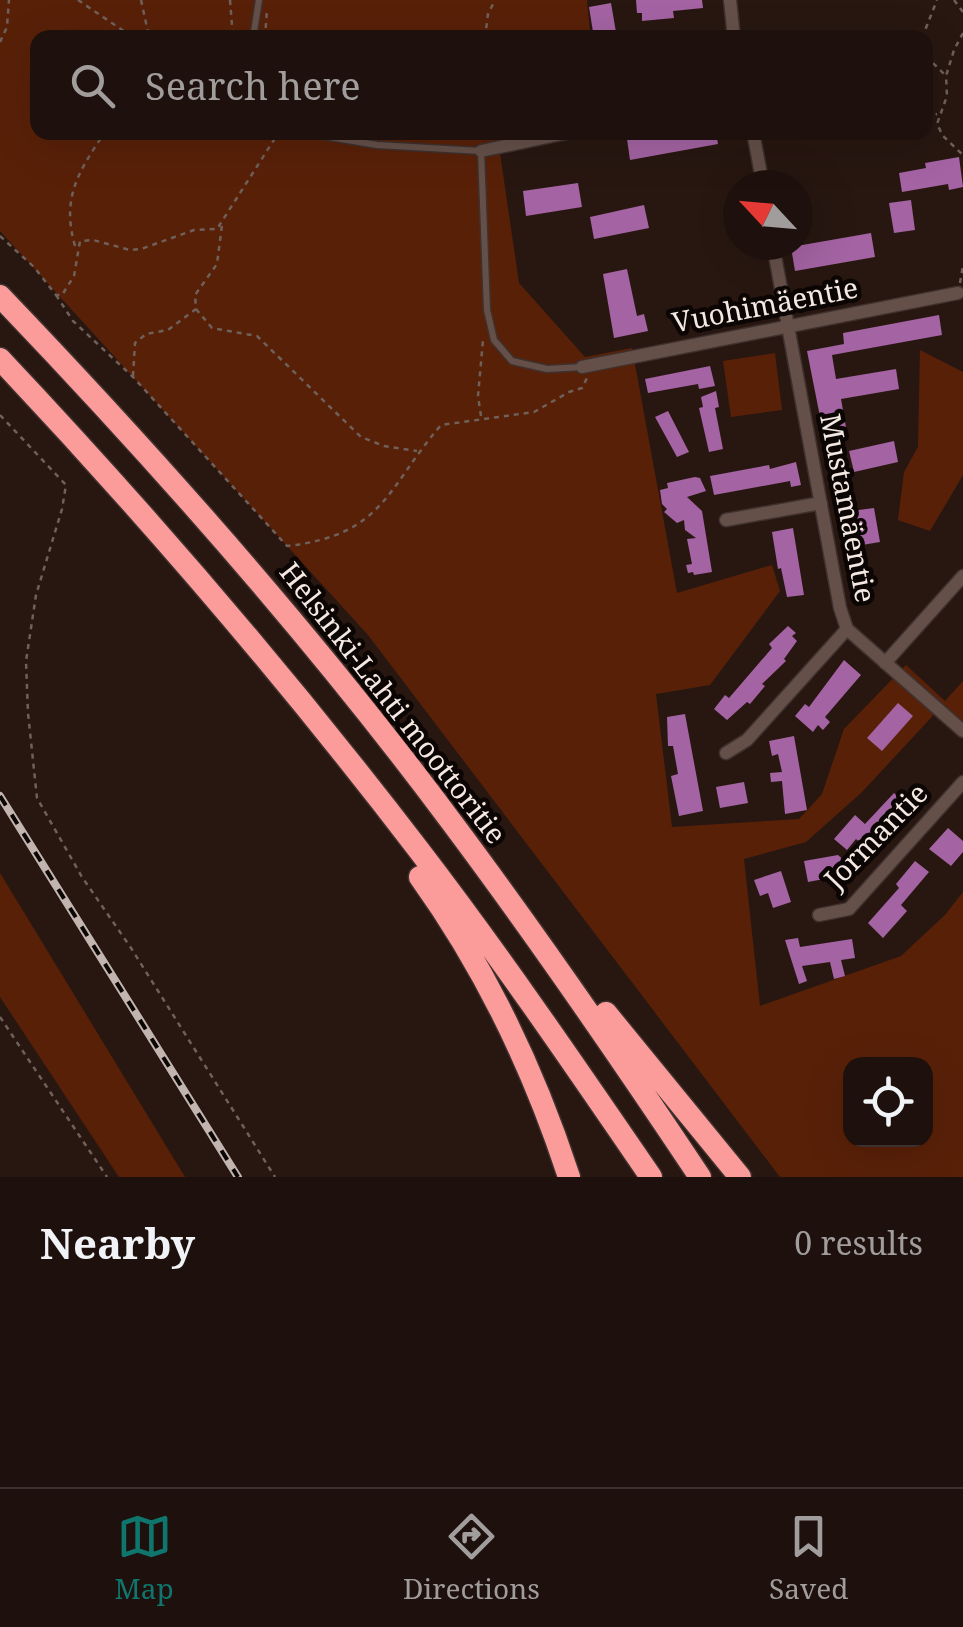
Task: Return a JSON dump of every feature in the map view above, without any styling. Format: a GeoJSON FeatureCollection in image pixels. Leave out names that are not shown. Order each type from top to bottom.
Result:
{"type":"FeatureCollection","features":[{"type":"Feature","properties":{"kind":"highway","name":"Helsinki-Lahti moottoritie"},"geometry":{"type":"LineString","coordinates":[[0,296],[232,549],[349,690],[563,974],[700,1177]]}},
{"type":"Feature","properties":{"kind":"highway"},"geometry":{"type":"LineString","coordinates":[[0,359],[202,582],[342,752],[540,1016],[651,1177]]}},
{"type":"Feature","properties":{"kind":"highway"},"geometry":{"type":"LineString","coordinates":[[342,752],[360,793],[430,891],[496,999],[551,1121],[569,1177]]}},
{"type":"Feature","properties":{"kind":"highway"},"geometry":{"type":"LineString","coordinates":[[452,823],[740,1177]]}},
{"type":"Feature","properties":{"kind":"street"},"geometry":{"type":"LineString","coordinates":[[730,0],[733,30]]}},
{"type":"Feature","properties":{"kind":"street"},"geometry":{"type":"LineString","coordinates":[[482,151],[534,140]]}},
{"type":"Feature","properties":{"kind":"street"},"geometry":{"type":"LineString","coordinates":[[754,140],[759,170]]}},
{"type":"Feature","properties":{"kind":"street","name":"Mustamäentie"},"geometry":{"type":"LineString","coordinates":[[776,260],[840,608],[848,629],[963,731]]}},
{"type":"Feature","properties":{"kind":"street","name":"Vuohimäentie"},"geometry":{"type":"LineString","coordinates":[[586,366],[958,293]]}},
{"type":"Feature","properties":{"kind":"street"},"geometry":{"type":"LineString","coordinates":[[726,520],[820,503]]}},
{"type":"Feature","properties":{"kind":"street"},"geometry":{"type":"LineString","coordinates":[[886,663],[963,576]]}},
{"type":"Feature","properties":{"kind":"street"},"geometry":{"type":"LineString","coordinates":[[726,753],[747,740],[848,629]]}},
{"type":"Feature","properties":{"kind":"street","name":"Jormantie"},"geometry":{"type":"LineString","coordinates":[[819,915],[848,909],[963,782]]}},
{"type":"Feature","properties":{"kind":"lane"},"geometry":{"type":"LineString","coordinates":[[254,30],[259,0]]}},
{"type":"Feature","properties":{"kind":"lane"},"geometry":{"type":"LineString","coordinates":[[351,140],[482,151],[486,291],[494,340],[512,360],[547,369],[586,366]]}},
{"type":"Feature","properties":{"kind":"path"},"geometry":{"type":"LineString","coordinates":[[0,42],[7,27],[9,0]]}},
{"type":"Feature","properties":{"kind":"path"},"geometry":{"type":"LineString","coordinates":[[78,0],[122,30]]}},
{"type":"Feature","properties":{"kind":"path"},"geometry":{"type":"LineString","coordinates":[[141,0],[148,30]]}},
{"type":"Feature","properties":{"kind":"path"},"geometry":{"type":"LineString","coordinates":[[230,0],[233,30]]}},
{"type":"Feature","properties":{"kind":"path"},"geometry":{"type":"LineString","coordinates":[[266,30],[268,0]]}},
{"type":"Feature","properties":{"kind":"path"},"geometry":{"type":"LineString","coordinates":[[487,30],[494,0]]}},
{"type":"Feature","properties":{"kind":"path"},"geometry":{"type":"LineString","coordinates":[[925,30],[937,0]]}},
{"type":"Feature","properties":{"kind":"path"},"geometry":{"type":"LineString","coordinates":[[954,0],[963,12]]}},
{"type":"Feature","properties":{"kind":"path"},"geometry":{"type":"LineString","coordinates":[[963,33],[946,76],[947,96],[937,124],[963,156]]}},
{"type":"Feature","properties":{"kind":"path"},"geometry":{"type":"LineString","coordinates":[[933,63],[946,76]]}},
{"type":"Feature","properties":{"kind":"path"},"geometry":{"type":"LineString","coordinates":[[933,115],[938,114]]}},
{"type":"Feature","properties":{"kind":"path"},"geometry":{"type":"LineString","coordinates":[[56,295],[62,295],[70,286],[76,266],[70,193],[100,140]]}},
{"type":"Feature","properties":{"kind":"path"},"geometry":{"type":"LineString","coordinates":[[76,250],[80,241],[93,240],[130,250],[142,249],[194,230],[218,229],[274,140]]}},
{"type":"Feature","properties":{"kind":"path"},"geometry":{"type":"LineString","coordinates":[[222,224],[217,264],[195,295],[196,310],[212,328],[256,336],[361,436],[384,446],[419,451]]}},
{"type":"Feature","properties":{"kind":"path"},"geometry":{"type":"LineString","coordinates":[[0,236],[34,267],[72,321],[133,377],[287,546],[318,542],[375,512],[440,425],[506,418],[553,403],[582,388],[586,366]]}},
{"type":"Feature","properties":{"kind":"path"},"geometry":{"type":"LineString","coordinates":[[958,293],[963,265]]}},
{"type":"Feature","properties":{"kind":"path"},"geometry":{"type":"LineString","coordinates":[[133,377],[135,342],[146,334],[168,330],[196,310]]}},
{"type":"Feature","properties":{"kind":"path"},"geometry":{"type":"LineString","coordinates":[[482,418],[478,396],[480,353],[491,328]]}},
{"type":"Feature","properties":{"kind":"path"},"geometry":{"type":"LineString","coordinates":[[0,415],[66,485],[36,595],[26,661],[38,798],[82,877],[275,1177]]}},
{"type":"Feature","properties":{"kind":"path"},"geometry":{"type":"LineString","coordinates":[[0,1017],[107,1177]]}},
{"type":"Feature","properties":{"kind":"shaded area"},"geometry":{"type":"Polygon","coordinates":[[[0,0],[587,0],[590,30],[30,30],[30,140],[498,140],[519,283],[585,357],[632,348],[677,593],[772,565],[780,591],[710,685],[656,694],[672,827],[799,819],[822,794],[844,729],[906,665],[945,701],[963,681],[963,724],[941,707],[862,792],[806,842],[744,859],[760,1006],[901,956],[945,915],[963,892],[963,1177],[780,1177],[368,635],[0,231],[0,0]]]}},
{"type":"Feature","properties":{"kind":"shaded area"},"geometry":{"type":"Polygon","coordinates":[[[920,350],[963,372],[963,475],[930,531],[898,520],[904,472],[918,447],[920,350]]]}},
{"type":"Feature","properties":{"kind":"shaded area"},"geometry":{"type":"Polygon","coordinates":[[[775,353],[782,410],[731,417],[723,361],[775,353]]]}},
{"type":"Feature","properties":{"kind":"shaded area"},"geometry":{"type":"Polygon","coordinates":[[[0,873],[185,1177],[119,1177],[0,997],[0,873]]]}},
{"type":"Feature","properties":{"kind":"building"},"geometry":{"type":"Polygon","coordinates":[[[636,0],[702,0],[703,8],[673,11],[674,18],[642,21],[636,0]]]}},
{"type":"Feature","properties":{"kind":"building"},"geometry":{"type":"Polygon","coordinates":[[[611,3],[616,30],[593,30],[589,7],[611,3]]]}},
{"type":"Feature","properties":{"kind":"building"},"geometry":{"type":"Polygon","coordinates":[[[627,140],[717,140],[718,144],[630,160],[627,140]]]}},
{"type":"Feature","properties":{"kind":"building"},"geometry":{"type":"Polygon","coordinates":[[[959,157],[963,187],[949,190],[948,184],[902,192],[899,173],[959,157]]]}},
{"type":"Feature","properties":{"kind":"building"},"geometry":{"type":"Polygon","coordinates":[[[578,183],[582,207],[526,216],[523,191],[578,183]]]}},
{"type":"Feature","properties":{"kind":"building"},"geometry":{"type":"Polygon","coordinates":[[[911,200],[915,230],[894,233],[889,203],[911,200]]]}},
{"type":"Feature","properties":{"kind":"building"},"geometry":{"type":"Polygon","coordinates":[[[644,205],[649,228],[594,239],[590,217],[644,205]]]}},
{"type":"Feature","properties":{"kind":"building"},"geometry":{"type":"Polygon","coordinates":[[[871,233],[875,257],[795,271],[793,260],[813,260],[813,243],[871,233]]]}},
{"type":"Feature","properties":{"kind":"building"},"geometry":{"type":"Polygon","coordinates":[[[627,269],[637,316],[644,314],[648,331],[614,338],[603,274],[627,269]]]}},
{"type":"Feature","properties":{"kind":"building"},"geometry":{"type":"Polygon","coordinates":[[[939,315],[942,335],[832,355],[836,379],[896,369],[899,389],[841,399],[847,433],[824,437],[807,351],[844,344],[843,333],[939,315]]]}},
{"type":"Feature","properties":{"kind":"building"},"geometry":{"type":"Polygon","coordinates":[[[710,366],[715,386],[699,389],[698,384],[648,393],[645,379],[710,366]]]}},
{"type":"Feature","properties":{"kind":"building"},"geometry":{"type":"Polygon","coordinates":[[[716,391],[719,407],[715,408],[723,449],[709,452],[699,408],[703,407],[701,397],[716,391]]]}},
{"type":"Feature","properties":{"kind":"building"},"geometry":{"type":"Polygon","coordinates":[[[668,411],[689,452],[677,457],[655,417],[668,411]]]}},
{"type":"Feature","properties":{"kind":"building"},"geometry":{"type":"Polygon","coordinates":[[[894,441],[898,462],[854,472],[849,451],[894,441]]]}},
{"type":"Feature","properties":{"kind":"building"},"geometry":{"type":"Polygon","coordinates":[[[796,462],[801,485],[791,487],[790,481],[714,495],[710,476],[796,462]]]}},
{"type":"Feature","properties":{"kind":"building"},"geometry":{"type":"Polygon","coordinates":[[[700,478],[706,491],[687,497],[702,511],[712,572],[694,575],[688,573],[686,565],[692,564],[687,539],[696,538],[685,530],[684,520],[677,523],[664,512],[667,509],[660,490],[668,488],[667,483],[700,478]]]}},
{"type":"Feature","properties":{"kind":"building"},"geometry":{"type":"Polygon","coordinates":[[[874,508],[880,542],[856,546],[851,511],[874,508]]]}},
{"type":"Feature","properties":{"kind":"building"},"geometry":{"type":"Polygon","coordinates":[[[793,528],[804,595],[787,597],[772,532],[793,528]]]}},
{"type":"Feature","properties":{"kind":"building"},"geometry":{"type":"Polygon","coordinates":[[[788,626],[796,633],[792,636],[797,641],[786,661],[762,684],[765,686],[750,704],[747,702],[727,720],[714,709],[725,695],[729,698],[772,648],[769,644],[788,626]]]}},
{"type":"Feature","properties":{"kind":"building"},"geometry":{"type":"Polygon","coordinates":[[[844,660],[861,675],[825,717],[830,722],[823,730],[818,725],[813,732],[795,716],[805,704],[809,707],[844,660]]]}},
{"type":"Feature","properties":{"kind":"building"},"geometry":{"type":"Polygon","coordinates":[[[898,703],[913,716],[882,751],[867,738],[898,703]]]}},
{"type":"Feature","properties":{"kind":"building"},"geometry":{"type":"Polygon","coordinates":[[[685,714],[703,811],[679,816],[671,776],[678,774],[673,746],[668,746],[667,717],[685,714]]]}},
{"type":"Feature","properties":{"kind":"building"},"geometry":{"type":"Polygon","coordinates":[[[794,736],[807,810],[785,814],[782,781],[771,782],[770,773],[782,772],[778,754],[772,756],[769,741],[794,736]]]}},
{"type":"Feature","properties":{"kind":"building"},"geometry":{"type":"Polygon","coordinates":[[[744,782],[748,803],[720,808],[716,787],[744,782]]]}},
{"type":"Feature","properties":{"kind":"building"},"geometry":{"type":"Polygon","coordinates":[[[894,793],[912,810],[906,816],[901,812],[870,852],[856,839],[847,850],[834,839],[855,815],[865,824],[894,793]]]}},
{"type":"Feature","properties":{"kind":"building"},"geometry":{"type":"Polygon","coordinates":[[[948,828],[963,841],[963,852],[951,866],[929,849],[948,828]]]}},
{"type":"Feature","properties":{"kind":"building"},"geometry":{"type":"Polygon","coordinates":[[[838,855],[854,869],[842,883],[830,885],[829,878],[808,882],[804,861],[838,855]]]}},
{"type":"Feature","properties":{"kind":"building"},"geometry":{"type":"Polygon","coordinates":[[[915,861],[929,872],[901,905],[907,911],[883,938],[868,923],[899,888],[896,884],[915,861]]]}},
{"type":"Feature","properties":{"kind":"building"},"geometry":{"type":"Polygon","coordinates":[[[781,871],[791,902],[773,908],[768,893],[760,896],[754,880],[781,871]]]}},
{"type":"Feature","properties":{"kind":"building"},"geometry":{"type":"Polygon","coordinates":[[[798,938],[800,947],[852,939],[855,958],[841,960],[845,976],[834,979],[830,962],[802,966],[807,981],[799,984],[785,940],[798,938]]]}},
{"type":"Feature","properties":{"kind":"railway"},"geometry":{"type":"LineString","coordinates":[[0,796],[238,1177]]}}]}
